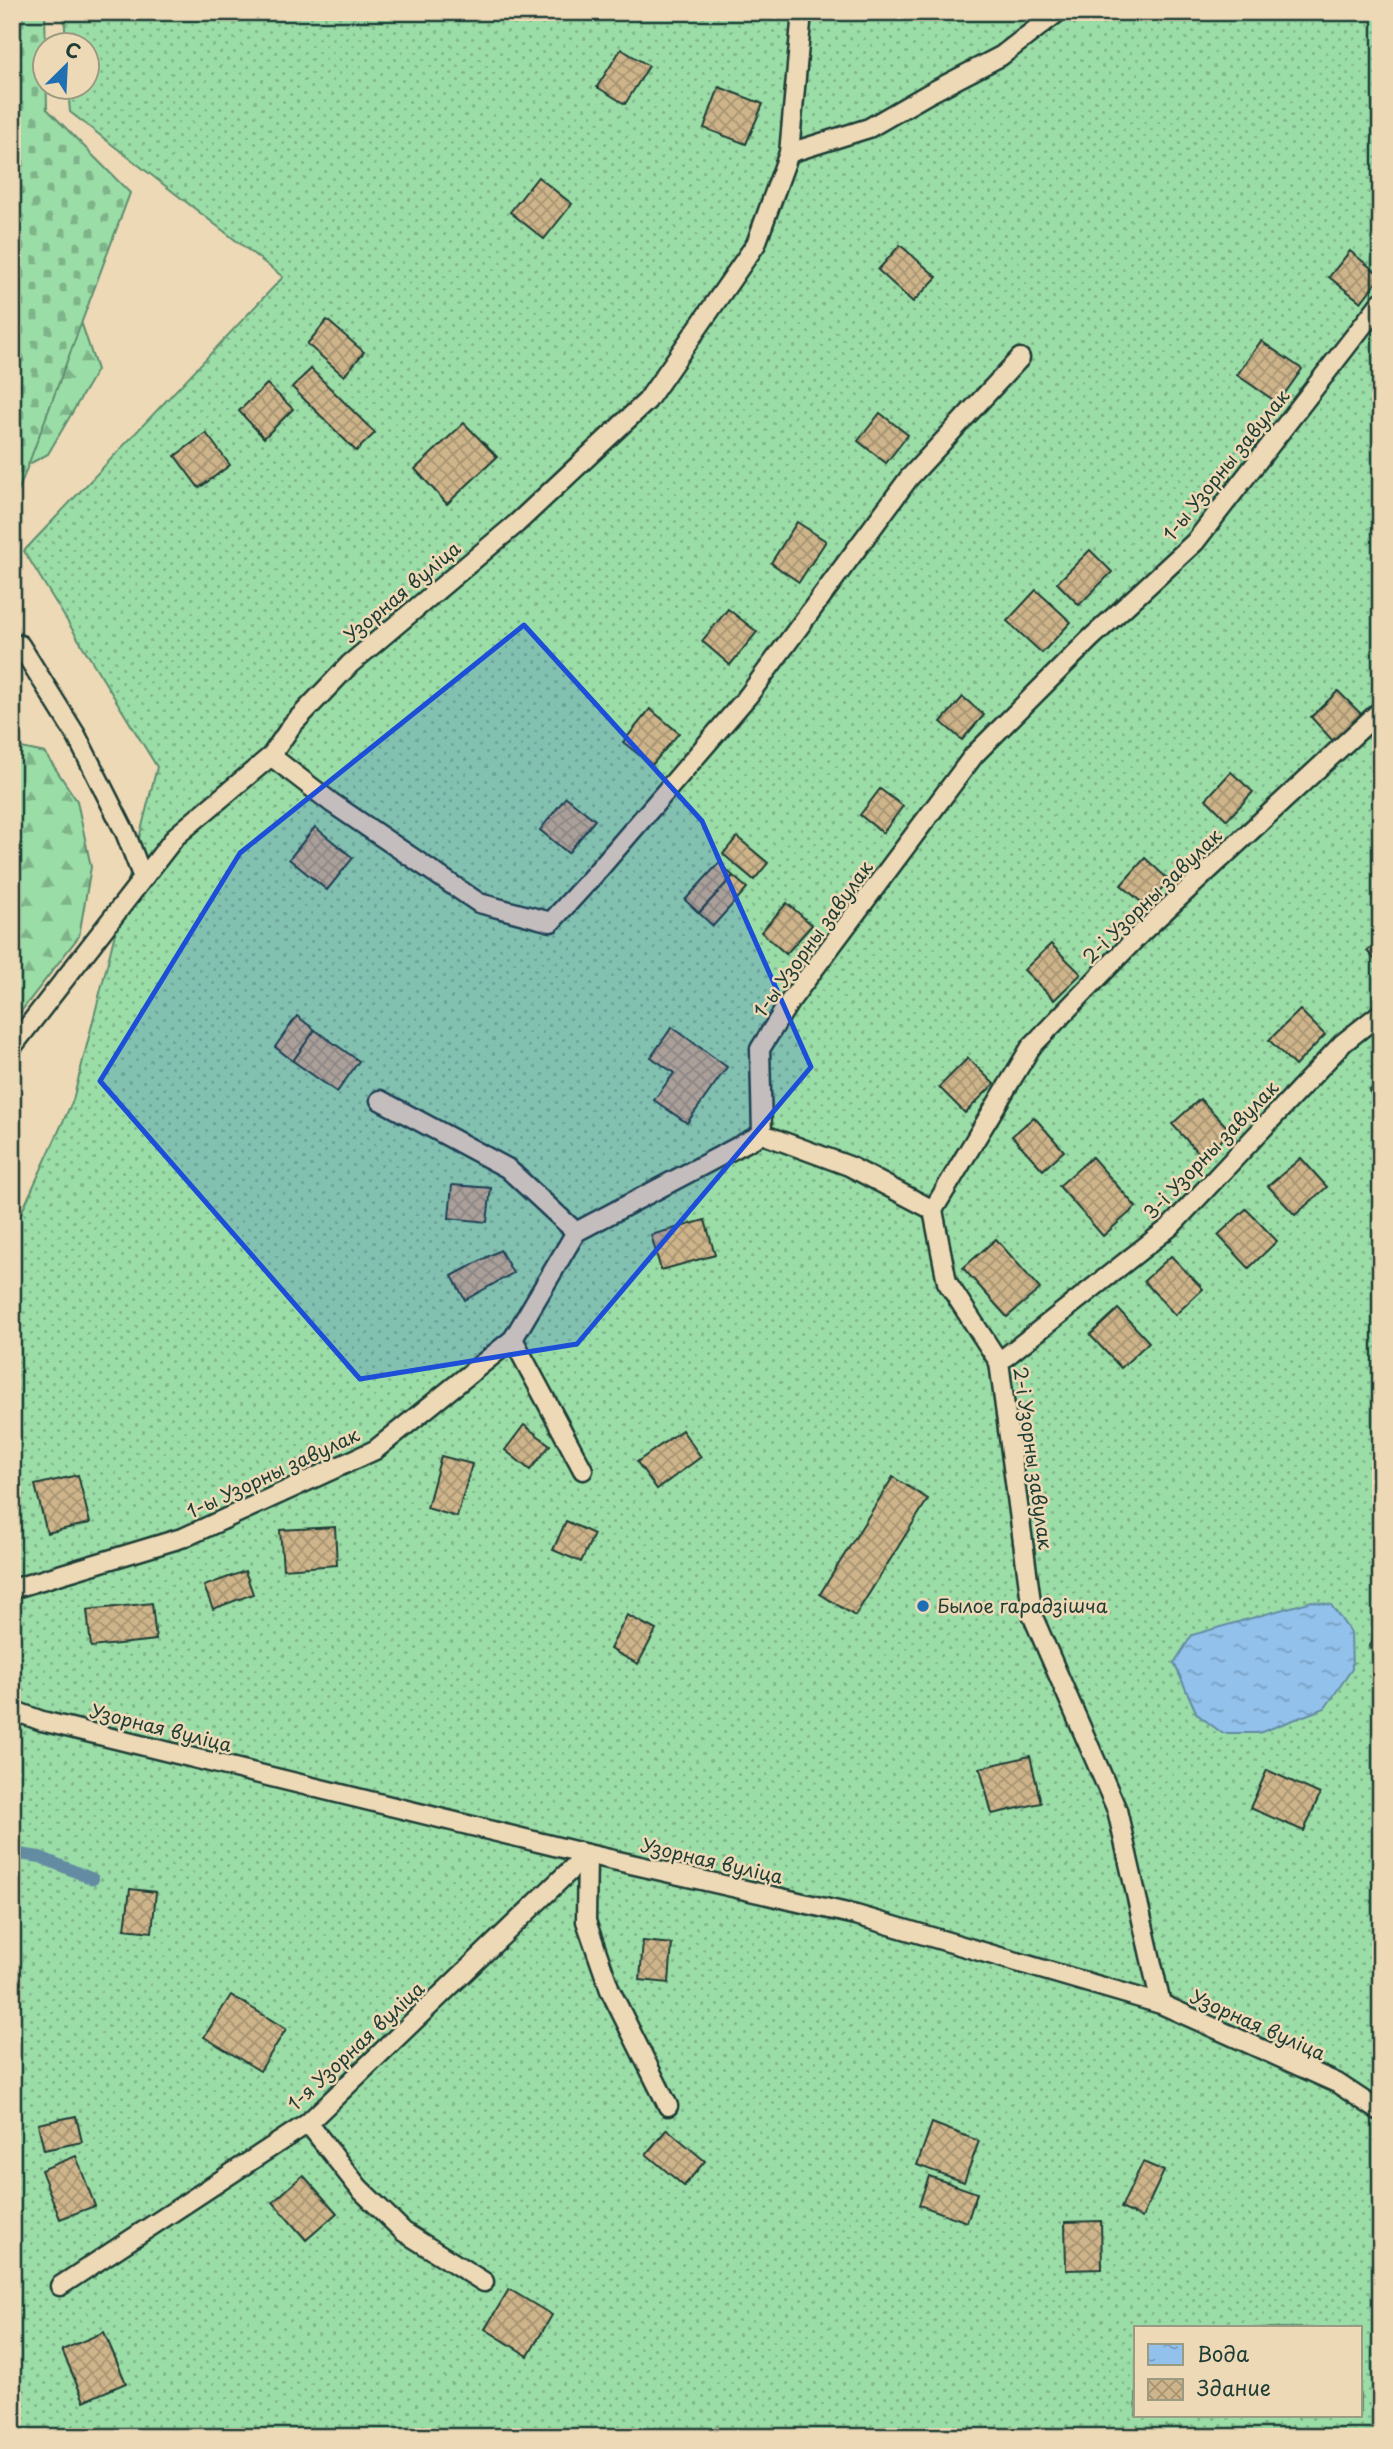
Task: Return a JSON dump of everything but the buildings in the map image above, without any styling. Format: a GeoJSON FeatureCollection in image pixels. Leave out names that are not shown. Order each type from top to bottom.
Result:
{"type":"FeatureCollection","features":[{"type":"Feature","properties":{"kind":"lane","name":"Узорная вуліца"},"geometry":{"type":"LineString","coordinates":[[12,1047],[176,836],[271,756],[292,725],[349,664],[516,524],[647,401],[756,244],[789,152],[802,12]]}},
{"type":"Feature","properties":{"kind":"lane"},"geometry":{"type":"LineString","coordinates":[[789,152],[869,128],[1001,55],[1058,12]]}},
{"type":"Feature","properties":{"kind":"lane","name":"1-ы Узорны завулак"},"geometry":{"type":"LineString","coordinates":[[762,1134],[760,1049],[807,979],[974,755],[1090,639],[1195,542],[1381,302]]}},
{"type":"Feature","properties":{"kind":"lane"},"geometry":{"type":"LineString","coordinates":[[271,756],[332,803],[479,903],[551,922],[748,696],[909,478],[1020,358]]}},
{"type":"Feature","properties":{"kind":"lane"},"geometry":{"type":"LineString","coordinates":[[12,645],[20,645],[76,735],[125,831],[143,878]]}},
{"type":"Feature","properties":{"kind":"lane","name":"2-і Узорны завулак"},"geometry":{"type":"LineString","coordinates":[[1161,2004],[1117,1810],[1033,1616],[999,1362],[947,1282],[933,1210],[1031,1047],[1142,932],[1381,710]]}},
{"type":"Feature","properties":{"kind":"lane","name":"3-і Узорны завулак"},"geometry":{"type":"LineString","coordinates":[[999,1362],[1170,1227],[1343,1043],[1381,1013]]}},
{"type":"Feature","properties":{"kind":"lane"},"geometry":{"type":"LineString","coordinates":[[380,1100],[507,1168],[576,1232],[762,1134],[849,1166],[933,1210]]}},
{"type":"Feature","properties":{"kind":"lane","name":"1-ы Узорны завулак"},"geometry":{"type":"LineString","coordinates":[[12,1589],[185,1536],[374,1450],[513,1339],[576,1232]]}},
{"type":"Feature","properties":{"kind":"lane"},"geometry":{"type":"LineString","coordinates":[[513,1339],[583,1470]]}},
{"type":"Feature","properties":{"kind":"lane","name":"Узорная вуліца"},"geometry":{"type":"LineString","coordinates":[[12,1710],[41,1721],[587,1854],[856,1915],[1161,2004],[1337,2083],[1381,2112]]}},
{"type":"Feature","properties":{"kind":"lane"},"geometry":{"type":"LineString","coordinates":[[587,1854],[586,1921],[610,1990],[668,2106]]}},
{"type":"Feature","properties":{"kind":"lane","name":"1-я Узорная вуліца"},"geometry":{"type":"LineString","coordinates":[[60,2286],[308,2123],[587,1854]]}},
{"type":"Feature","properties":{"kind":"lane"},"geometry":{"type":"LineString","coordinates":[[308,2123],[359,2188],[404,2232],[484,2283]]}},
{"type":"Feature","properties":{"kind":"highlighted area"},"geometry":{"type":"Polygon","coordinates":[[[524,625],[702,821],[811,1067],[577,1344],[360,1379],[100,1081],[240,853],[524,625]]]}},
{"type":"Feature","properties":{"kind":"green space"},"geometry":{"type":"Polygon","coordinates":[[[12,12],[45,12],[45,32],[32,32],[32,102],[47,102],[47,109],[130,193],[12,508],[12,12]]]}},
{"type":"Feature","properties":{"kind":"green space"},"geometry":{"type":"Polygon","coordinates":[[[64,12],[1381,12],[1381,2437],[12,2437],[12,1233],[73,1100],[157,767],[24,551],[283,277],[70,112],[69,102],[102,102],[102,32],[65,32],[64,12]]]}},
{"type":"Feature","properties":{"kind":"green space"},"geometry":{"type":"Polygon","coordinates":[[[12,212],[66,276],[97,370],[48,454],[12,473],[12,212]]]}},
{"type":"Feature","properties":{"kind":"green space"},"geometry":{"type":"Polygon","coordinates":[[[12,746],[45,753],[77,801],[91,867],[79,936],[12,1023],[12,746]]]}},
{"type":"Feature","properties":{"kind":"water"},"geometry":{"type":"Polygon","coordinates":[[[1312,1601],[1331,1605],[1351,1633],[1352,1669],[1325,1708],[1259,1733],[1222,1733],[1197,1714],[1174,1663],[1192,1635],[1312,1601]]]}},
{"type":"Feature","properties":{"kind":"waterway"},"geometry":{"type":"LineString","coordinates":[[12,1853],[40,1857],[93,1879]]}},
{"type":"Feature","properties":{"kind":"place","name":"Былое гарадзішча"},"geometry":{"type":"Point","coordinates":[923,1606]}}]}
